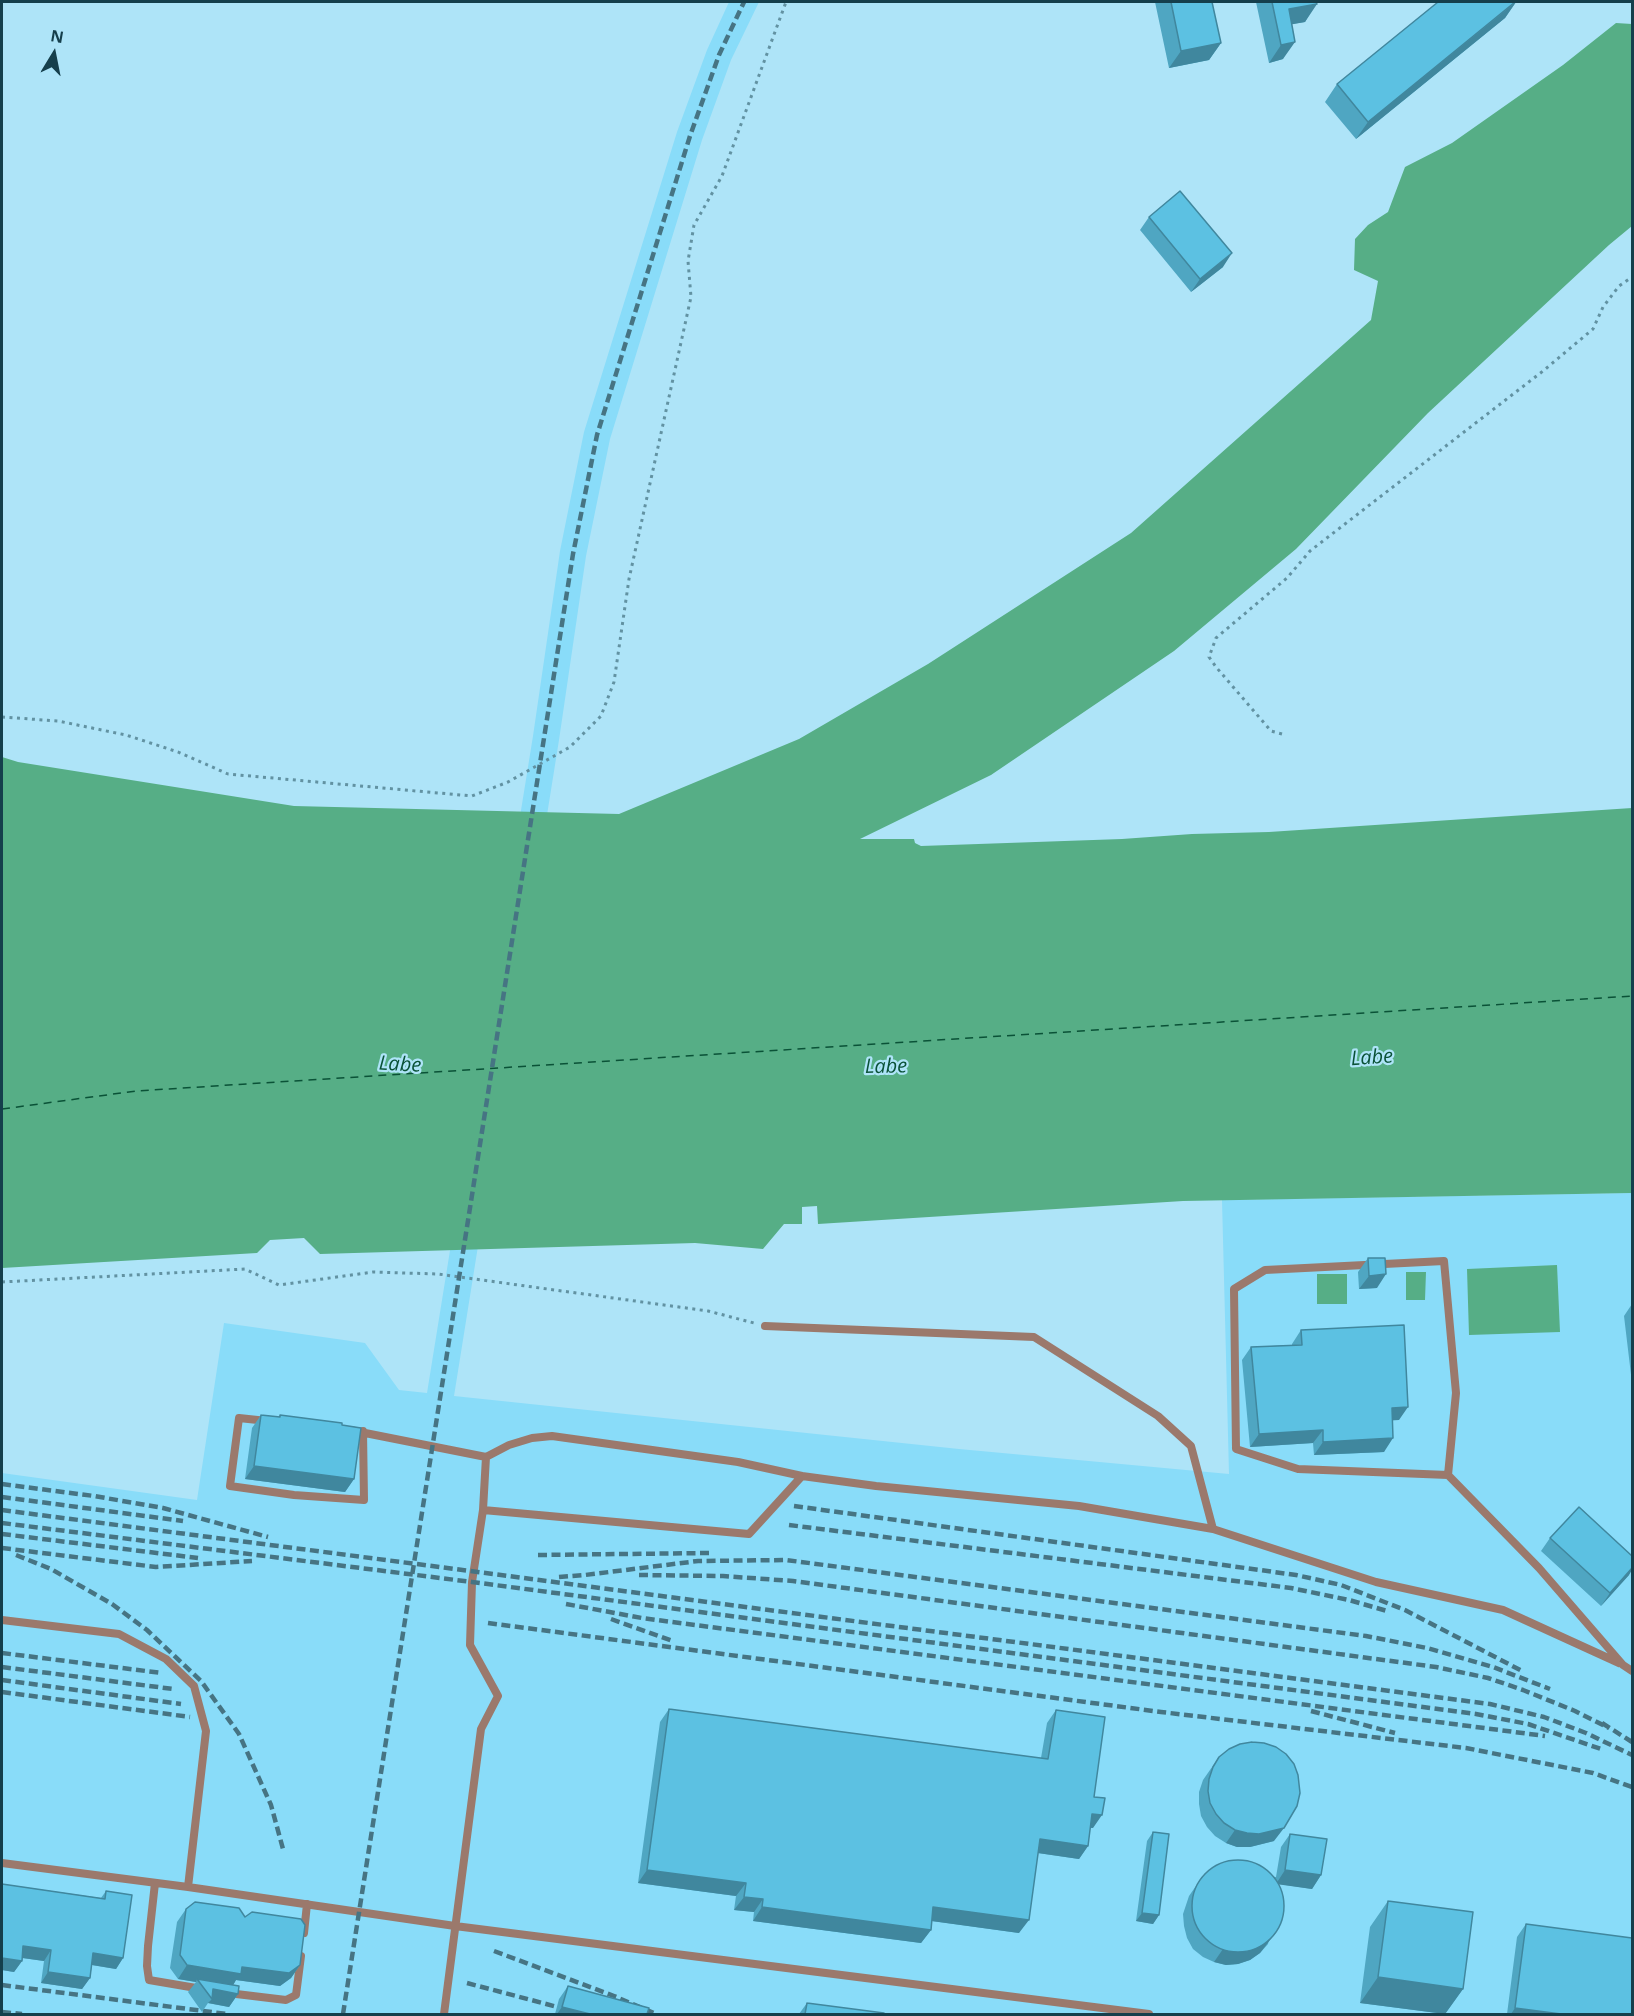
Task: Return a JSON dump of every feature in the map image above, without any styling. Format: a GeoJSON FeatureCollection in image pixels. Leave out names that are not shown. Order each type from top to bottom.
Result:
{"type":"FeatureCollection","features":[{"type":"Feature","properties":{"kind":"lane"},"geometry":{"type":"LineString","coordinates":[[1448,1475],[1456,1394],[1444,1261],[1265,1270],[1234,1288],[1236,1449],[1298,1469],[1448,1475],[1539,1568],[1623,1665]]}},
{"type":"Feature","properties":{"kind":"lane"},"geometry":{"type":"LineString","coordinates":[[765,1326],[1034,1337],[1158,1416],[1191,1446],[1213,1529]]}},
{"type":"Feature","properties":{"kind":"lane"},"geometry":{"type":"LineString","coordinates":[[272,1422],[238,1418],[230,1486],[294,1495],[364,1500],[363,1431]]}},
{"type":"Feature","properties":{"kind":"lane"},"geometry":{"type":"LineString","coordinates":[[340,1429],[363,1431],[486,1457],[509,1445],[532,1438],[552,1436],[738,1462],[802,1476],[876,1486],[1079,1506],[1213,1529],[1376,1582],[1503,1610],[1632,1671]]}},
{"type":"Feature","properties":{"kind":"lane"},"geometry":{"type":"LineString","coordinates":[[444,2014],[481,1729],[498,1696],[470,1645],[472,1582],[483,1510],[486,1457]]}},
{"type":"Feature","properties":{"kind":"lane"},"geometry":{"type":"LineString","coordinates":[[483,1510],[749,1534],[802,1476]]}},
{"type":"Feature","properties":{"kind":"lane"},"geometry":{"type":"LineString","coordinates":[[2,1620],[119,1634],[166,1659],[194,1686],[206,1731],[188,1887]]}},
{"type":"Feature","properties":{"kind":"lane"},"geometry":{"type":"LineString","coordinates":[[2,1863],[188,1887],[455,1926],[1149,2014]]}},
{"type":"Feature","properties":{"kind":"lane"},"geometry":{"type":"LineString","coordinates":[[155,1883],[148,1946],[149,1980],[286,2000],[296,1995],[301,1949]]}},
{"type":"Feature","properties":{"kind":"lane"},"geometry":{"type":"LineString","coordinates":[[303,1938],[307,1904]]}},
{"type":"Feature","properties":{"kind":"path"},"geometry":{"type":"LineString","coordinates":[[2,717],[58,721],[126,735],[178,752],[228,774],[472,795],[508,782],[570,747],[601,716],[614,682],[629,579],[691,297],[688,261],[694,225],[722,176],[786,2]]}},
{"type":"Feature","properties":{"kind":"path"},"geometry":{"type":"LineString","coordinates":[[1282,734],[1271,731],[1209,657],[1216,638],[1287,578],[1310,551],[1543,371],[1593,329],[1608,300],[1619,286],[1632,277]]}},
{"type":"Feature","properties":{"kind":"path"},"geometry":{"type":"LineString","coordinates":[[2,1282],[245,1269],[279,1285],[373,1272],[438,1274],[708,1311],[765,1326]]}},
{"type":"Feature","properties":{"kind":"shaded area"},"geometry":{"type":"Polygon","coordinates":[[[729,2],[759,2],[731,60],[702,140],[610,439],[586,556],[559,740],[454,1396],[959,1449],[1229,1474],[1222,1200],[1632,1193],[1632,2014],[2,2014],[2,1473],[197,1500],[224,1323],[365,1343],[399,1390],[427,1393],[533,736],[560,551],[584,432],[677,132],[707,50],[729,2]]]}},
{"type":"Feature","properties":{"kind":"water","name":"Labe"},"geometry":{"type":"Polygon","coordinates":[[[1616,23],[1632,24],[1632,226],[1428,413],[1296,549],[1174,651],[991,775],[860,839],[914,839],[915,843],[921,846],[1122,839],[1269,832],[1632,808],[1632,1193],[1183,1201],[818,1224],[817,1206],[802,1207],[802,1224],[784,1224],[763,1249],[695,1243],[320,1254],[304,1238],[270,1240],[257,1253],[2,1268],[2,757],[18,762],[294,806],[619,814],[799,739],[928,664],[1131,533],[1371,320],[1378,281],[1354,270],[1355,239],[1368,225],[1388,212],[1405,167],[1452,143],[1563,65],[1616,23]]]}},
{"type":"Feature","properties":{"kind":"water"},"geometry":{"type":"Polygon","coordinates":[[[1557,1265],[1560,1332],[1469,1335],[1467,1269],[1557,1265]]]}},
{"type":"Feature","properties":{"kind":"water"},"geometry":{"type":"Polygon","coordinates":[[[1406,1272],[1426,1272],[1425,1300],[1406,1300],[1406,1272]]]}},
{"type":"Feature","properties":{"kind":"water"},"geometry":{"type":"Polygon","coordinates":[[[1317,1274],[1347,1274],[1347,1304],[1317,1304],[1317,1274]]]}},
{"type":"Feature","properties":{"kind":"building"},"geometry":{"type":"Polygon","coordinates":[[[1171,2],[1212,2],[1221,43],[1181,51],[1171,2]]]}},
{"type":"Feature","properties":{"kind":"building"},"geometry":{"type":"Polygon","coordinates":[[[1272,2],[1316,2],[1317,4],[1289,9],[1295,42],[1281,45],[1272,2]]]}},
{"type":"Feature","properties":{"kind":"building"},"geometry":{"type":"Polygon","coordinates":[[[1438,2],[1515,2],[1368,122],[1337,84],[1438,2]]]}},
{"type":"Feature","properties":{"kind":"building"},"geometry":{"type":"Polygon","coordinates":[[[1180,191],[1232,253],[1200,279],[1149,217],[1180,191]]]}},
{"type":"Feature","properties":{"kind":"building"},"geometry":{"type":"Polygon","coordinates":[[[1368,1258],[1385,1258],[1386,1274],[1369,1276],[1368,1258]]]}},
{"type":"Feature","properties":{"kind":"building"},"geometry":{"type":"Polygon","coordinates":[[[1404,1325],[1408,1407],[1392,1408],[1393,1438],[1323,1442],[1323,1430],[1259,1434],[1251,1347],[1302,1345],[1301,1330],[1404,1325]]]}},
{"type":"Feature","properties":{"kind":"building"},"geometry":{"type":"Polygon","coordinates":[[[261,1415],[280,1417],[280,1415],[342,1423],[342,1425],[361,1428],[354,1479],[254,1466],[261,1415]]]}},
{"type":"Feature","properties":{"kind":"building"},"geometry":{"type":"Polygon","coordinates":[[[1579,1507],[1632,1556],[1632,1568],[1610,1593],[1550,1538],[1579,1507]]]}},
{"type":"Feature","properties":{"kind":"building"},"geometry":{"type":"Polygon","coordinates":[[[669,1709],[1048,1759],[1056,1710],[1105,1717],[1094,1797],[1105,1798],[1102,1815],[1092,1814],[1088,1846],[1040,1839],[1029,1920],[933,1907],[931,1930],[762,1907],[763,1899],[744,1897],[746,1883],[647,1870],[669,1709]]]}},
{"type":"Feature","properties":{"kind":"building"},"geometry":{"type":"Polygon","coordinates":[[[1252,1742],[1276,1747],[1286,1754],[1294,1764],[1298,1775],[1300,1793],[1297,1806],[1284,1828],[1259,1834],[1235,1830],[1224,1823],[1210,1803],[1208,1791],[1209,1779],[1219,1757],[1240,1744],[1252,1742]]]}},
{"type":"Feature","properties":{"kind":"building"},"geometry":{"type":"Polygon","coordinates":[[[1153,1832],[1169,1834],[1159,1915],[1142,1913],[1153,1832]]]}},
{"type":"Feature","properties":{"kind":"building"},"geometry":{"type":"Polygon","coordinates":[[[1290,1834],[1327,1839],[1321,1875],[1285,1870],[1290,1834]]]}},
{"type":"Feature","properties":{"kind":"building"},"geometry":{"type":"Polygon","coordinates":[[[1238,1860],[1256,1863],[1271,1873],[1281,1888],[1284,1906],[1281,1924],[1271,1939],[1256,1949],[1238,1952],[1220,1949],[1205,1939],[1195,1924],[1192,1906],[1195,1888],[1205,1873],[1220,1863],[1238,1860]]]}},
{"type":"Feature","properties":{"kind":"building"},"geometry":{"type":"Polygon","coordinates":[[[2,1884],[105,1899],[106,1891],[132,1895],[123,1958],[93,1953],[90,1978],[48,1972],[51,1950],[23,1946],[22,1961],[2,1958],[2,1884]]]}},
{"type":"Feature","properties":{"kind":"building"},"geometry":{"type":"Polygon","coordinates":[[[1388,1901],[1473,1912],[1463,1989],[1378,1977],[1388,1901]]]}},
{"type":"Feature","properties":{"kind":"building"},"geometry":{"type":"Polygon","coordinates":[[[195,1902],[239,1908],[245,1917],[252,1912],[301,1919],[305,1925],[300,1965],[289,1973],[242,1967],[241,1974],[187,1965],[180,1955],[186,1909],[195,1902]]]}},
{"type":"Feature","properties":{"kind":"building"},"geometry":{"type":"Polygon","coordinates":[[[1526,1924],[1632,1938],[1632,2014],[1561,2014],[1515,2008],[1526,1924]]]}},
{"type":"Feature","properties":{"kind":"building"},"geometry":{"type":"Polygon","coordinates":[[[197,1979],[239,1986],[238,1994],[213,1989],[212,1999],[197,1979]]]}},
{"type":"Feature","properties":{"kind":"building"},"geometry":{"type":"Polygon","coordinates":[[[568,1986],[649,2008],[647,2014],[590,2014],[562,2007],[568,1986]]]}},
{"type":"Feature","properties":{"kind":"building"},"geometry":{"type":"Polygon","coordinates":[[[807,2003],[884,2013],[884,2014],[805,2014],[807,2003]]]}},
{"type":"Feature","properties":{"kind":"ferry route"},"geometry":{"type":"LineString","coordinates":[[2,1109],[136,1091],[1632,996]]}},
{"type":"Feature","properties":{"kind":"railway"},"geometry":{"type":"LineString","coordinates":[[343,2014],[573,554],[597,435],[690,136],[719,55],[744,2]]}},
{"type":"Feature","properties":{"kind":"railway"},"geometry":{"type":"LineString","coordinates":[[2,1484],[163,1508],[268,1537]]}},
{"type":"Feature","properties":{"kind":"railway"},"geometry":{"type":"LineString","coordinates":[[2,1497],[183,1521]]}},
{"type":"Feature","properties":{"kind":"railway"},"geometry":{"type":"LineString","coordinates":[[794,1506],[1296,1575],[1341,1585],[1405,1610],[1524,1672]]}},
{"type":"Feature","properties":{"kind":"railway"},"geometry":{"type":"LineString","coordinates":[[2,1510],[1490,1704],[1544,1717],[1586,1733],[1632,1755]]}},
{"type":"Feature","properties":{"kind":"railway"},"geometry":{"type":"LineString","coordinates":[[2,1523],[472,1582],[1476,1714],[1528,1724],[1604,1750]]}},
{"type":"Feature","properties":{"kind":"railway"},"geometry":{"type":"LineString","coordinates":[[789,1525],[1291,1588],[1349,1600],[1387,1611]]}},
{"type":"Feature","properties":{"kind":"railway"},"geometry":{"type":"LineString","coordinates":[[2,1534],[198,1558]]}},
{"type":"Feature","properties":{"kind":"railway"},"geometry":{"type":"LineString","coordinates":[[2,1548],[156,1567],[252,1561]]}},
{"type":"Feature","properties":{"kind":"railway"},"geometry":{"type":"LineString","coordinates":[[538,1555],[709,1553]]}},
{"type":"Feature","properties":{"kind":"railway"},"geometry":{"type":"LineString","coordinates":[[16,1555],[51,1569],[112,1604],[147,1630],[201,1681],[239,1734],[271,1805],[283,1849]]}},
{"type":"Feature","properties":{"kind":"railway"},"geometry":{"type":"LineString","coordinates":[[559,1577],[698,1561],[786,1560],[1366,1636],[1427,1648],[1493,1667],[1550,1689]]}},
{"type":"Feature","properties":{"kind":"railway"},"geometry":{"type":"LineString","coordinates":[[639,1575],[723,1576],[793,1581],[1436,1667],[1488,1678],[1523,1690],[1575,1711],[1609,1728]]}},
{"type":"Feature","properties":{"kind":"railway"},"geometry":{"type":"LineString","coordinates":[[566,1604],[642,1618],[1545,1736]]}},
{"type":"Feature","properties":{"kind":"railway"},"geometry":{"type":"LineString","coordinates":[[611,1619],[673,1641]]}},
{"type":"Feature","properties":{"kind":"railway"},"geometry":{"type":"LineString","coordinates":[[488,1623],[1161,1712],[1466,1748],[1593,1773],[1632,1787]]}},
{"type":"Feature","properties":{"kind":"railway"},"geometry":{"type":"LineString","coordinates":[[2,1653],[162,1673]]}},
{"type":"Feature","properties":{"kind":"railway"},"geometry":{"type":"LineString","coordinates":[[2,1667],[173,1689]]}},
{"type":"Feature","properties":{"kind":"railway"},"geometry":{"type":"LineString","coordinates":[[2,1680],[181,1704]]}},
{"type":"Feature","properties":{"kind":"railway"},"geometry":{"type":"LineString","coordinates":[[2,1692],[190,1717]]}},
{"type":"Feature","properties":{"kind":"railway"},"geometry":{"type":"LineString","coordinates":[[1311,1711],[1395,1733]]}},
{"type":"Feature","properties":{"kind":"railway"},"geometry":{"type":"LineString","coordinates":[[1602,1723],[1632,1742]]}},
{"type":"Feature","properties":{"kind":"railway"},"geometry":{"type":"LineString","coordinates":[[494,1951],[656,2014]]}},
{"type":"Feature","properties":{"kind":"railway"},"geometry":{"type":"LineString","coordinates":[[467,1983],[584,2014]]}},
{"type":"Feature","properties":{"kind":"railway"},"geometry":{"type":"LineString","coordinates":[[2,1985],[227,2014]]}},
{"type":"Feature","properties":{"kind":"railway"},"geometry":{"type":"LineString","coordinates":[[2,2012],[22,2014]]}}]}
